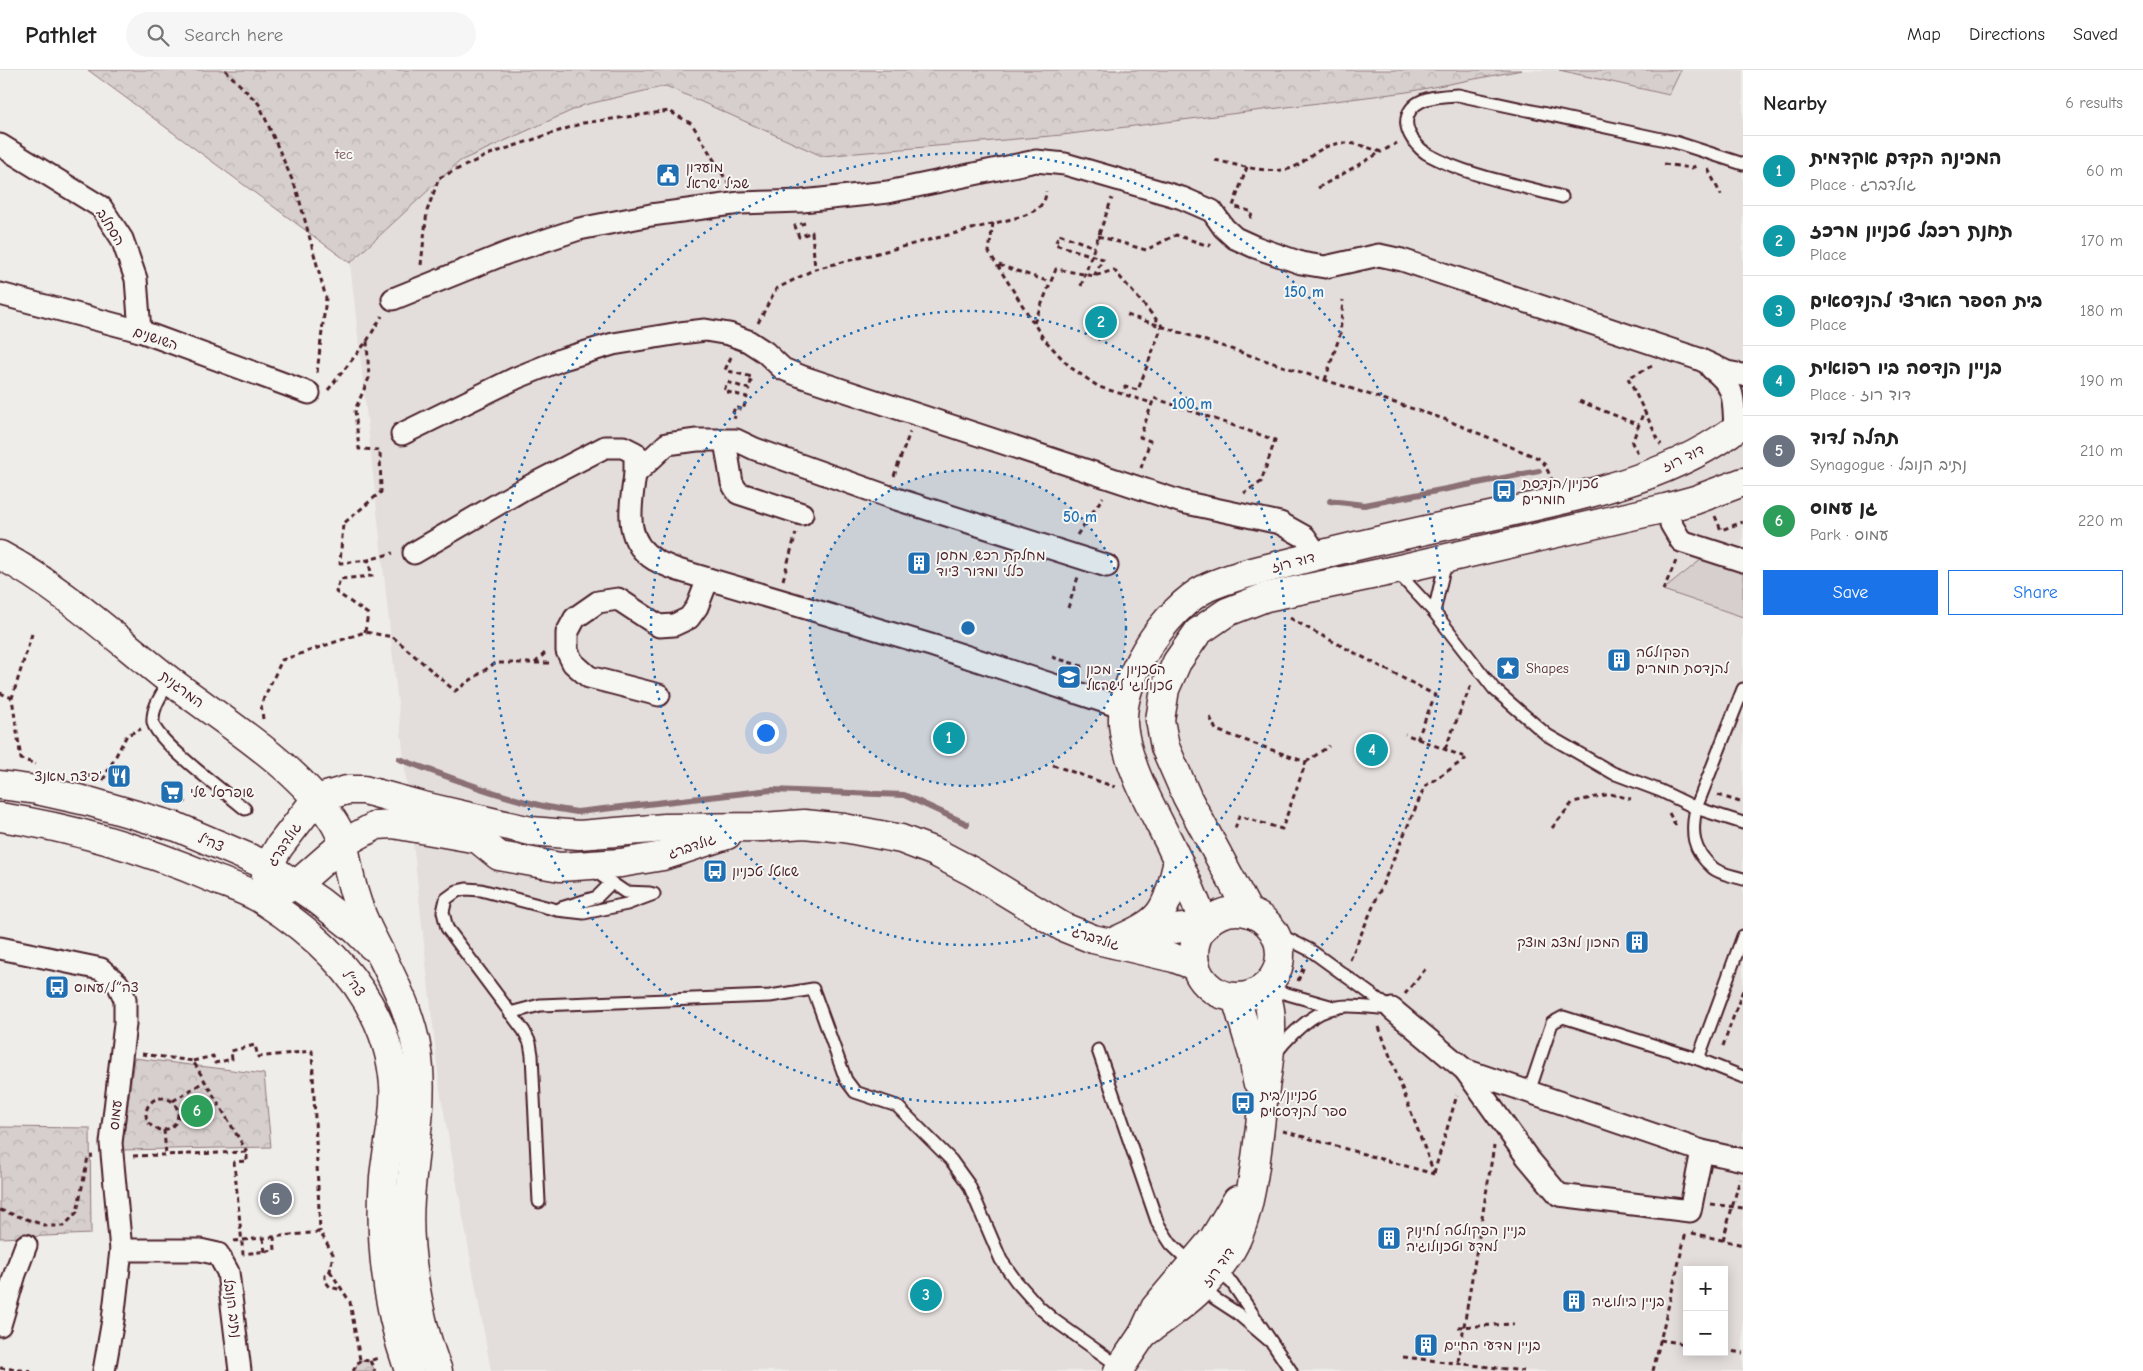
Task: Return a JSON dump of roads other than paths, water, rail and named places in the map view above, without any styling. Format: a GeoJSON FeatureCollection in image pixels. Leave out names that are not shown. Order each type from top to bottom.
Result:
{"type":"FeatureCollection","features":[{"type":"Feature","properties":{"kind":"street","name":"הסחלב"},"geometry":{"type":"LineString","coordinates":[[0,145],[101,207],[122,239],[136,279],[140,331]]}},
{"type":"Feature","properties":{"kind":"street"},"geometry":{"type":"LineString","coordinates":[[393,299],[507,254],[579,229],[651,215],[740,203],[856,196],[888,192],[1036,161],[1065,164],[1182,198],[1212,211],[1234,238],[1255,248],[1301,263],[1325,267],[1378,255],[1402,260],[1699,359],[1727,372],[1743,375]]}},
{"type":"Feature","properties":{"kind":"street","name":"השושנים"},"geometry":{"type":"LineString","coordinates":[[0,294],[140,331],[318,385]]}},
{"type":"Feature","properties":{"kind":"street"},"geometry":{"type":"LineString","coordinates":[[402,434],[516,378],[564,359],[613,344],[705,330],[744,340],[765,352],[783,369],[916,416],[1182,502],[1241,513],[1280,523],[1305,537],[1318,556]]}},
{"type":"Feature","properties":{"kind":"street"},"geometry":{"type":"LineString","coordinates":[[1699,359],[1722,377],[1733,392],[1739,426]]}},
{"type":"Feature","properties":{"kind":"street","name":"דוד רוז"},"geometry":{"type":"LineString","coordinates":[[1205,926],[1178,861],[1136,772],[1123,732],[1124,708],[1132,678],[1145,652],[1163,624],[1187,601],[1207,588],[1228,580],[1367,542],[1587,494],[1648,475],[1672,464],[1739,426]]}},
{"type":"Feature","properties":{"kind":"street"},"geometry":{"type":"LineString","coordinates":[[635,474],[667,444],[696,440],[730,441],[887,496],[1107,566]]}},
{"type":"Feature","properties":{"kind":"street"},"geometry":{"type":"LineString","coordinates":[[730,441],[732,483],[738,492],[802,514]]}},
{"type":"Feature","properties":{"kind":"street"},"geometry":{"type":"LineString","coordinates":[[414,553],[505,499],[605,447],[623,447],[635,453],[635,474],[630,520],[638,545],[655,560],[708,579],[934,646],[1124,708]]}},
{"type":"Feature","properties":{"kind":"street","name":"דוד רוז"},"geometry":{"type":"LineString","coordinates":[[1249,913],[1191,805],[1166,747],[1160,720],[1165,688],[1177,662],[1198,632],[1227,612],[1266,597],[1395,570],[1695,500],[1743,482]]}},
{"type":"Feature","properties":{"kind":"street"},"geometry":{"type":"LineString","coordinates":[[1671,524],[1680,541],[1743,561]]}},
{"type":"Feature","properties":{"kind":"street","name":"המרגנית"},"geometry":{"type":"LineString","coordinates":[[0,555],[68,600],[299,780],[336,825],[344,843],[351,880],[361,913],[388,967]]}},
{"type":"Feature","properties":{"kind":"street"},"geometry":{"type":"LineString","coordinates":[[659,695],[590,677],[573,663],[567,651],[567,633],[575,618],[598,602],[618,600],[659,626],[674,625],[689,618],[697,606],[708,579]]}},
{"type":"Feature","properties":{"kind":"street","name":"צה\"ל"},"geometry":{"type":"LineString","coordinates":[[0,785],[37,790],[91,802],[177,827],[268,866],[362,935],[388,967]]}},
{"type":"Feature","properties":{"kind":"street","name":"גולדברג"},"geometry":{"type":"LineString","coordinates":[[262,900],[268,866],[279,847],[316,799],[348,790],[364,790],[531,831],[579,835],[664,828],[804,824],[844,828],[901,839],[935,852],[974,872],[1063,927],[1093,939],[1174,958],[1195,966]]}},
{"type":"Feature","properties":{"kind":"street","name":"צה״ל"},"geometry":{"type":"LineString","coordinates":[[0,817],[83,833],[161,857],[262,900],[299,926],[346,970],[370,1006],[388,1047],[394,1086],[382,1200],[382,1236],[392,1315],[405,1359]]}},
{"type":"Feature","properties":{"kind":"street","name":"גולדברג"},"geometry":{"type":"LineString","coordinates":[[262,900],[296,885],[344,843],[377,825],[393,824],[478,839],[499,856],[560,867],[588,866],[662,856],[749,827]]}},
{"type":"Feature","properties":{"kind":"street"},"geometry":{"type":"LineString","coordinates":[[478,839],[558,849],[597,848],[717,838]]}},
{"type":"Feature","properties":{"kind":"street"},"geometry":{"type":"LineString","coordinates":[[1112,943],[1153,923],[1162,912],[1171,890],[1178,861]]}},
{"type":"Feature","properties":{"kind":"street"},"geometry":{"type":"LineString","coordinates":[[1249,913],[1261,918],[1274,932],[1280,949],[1280,962],[1276,973],[1265,988],[1248,996],[1236,998],[1223,995],[1210,988],[1201,978],[1195,966],[1193,953],[1198,936],[1205,926],[1223,914],[1249,913]]}},
{"type":"Feature","properties":{"kind":"street"},"geometry":{"type":"LineString","coordinates":[[1112,943],[1173,929],[1205,926]]}},
{"type":"Feature","properties":{"kind":"street","name":"עמוס"},"geometry":{"type":"LineString","coordinates":[[0,948],[101,969],[118,984],[125,999],[125,1024],[112,1154],[121,1250],[113,1320],[104,1371]]}},
{"type":"Feature","properties":{"kind":"street"},"geometry":{"type":"LineString","coordinates":[[388,967],[409,1015],[418,1059],[420,1101],[410,1201],[410,1229],[416,1287],[438,1371]]}},
{"type":"Feature","properties":{"kind":"street","name":"דוד רוז"},"geometry":{"type":"LineString","coordinates":[[1119,1369],[1143,1334],[1156,1308],[1204,1274],[1214,1238],[1254,1174],[1268,1063],[1270,1012],[1265,988]]}},
{"type":"Feature","properties":{"kind":"street","name":"דוד רוז"},"geometry":{"type":"LineString","coordinates":[[1236,998],[1253,1055],[1262,1109]]}},
{"type":"Feature","properties":{"kind":"street"},"geometry":{"type":"LineString","coordinates":[[1391,1008],[1465,1070],[1526,1157],[1559,1195],[1689,1215],[1702,1151]]}},
{"type":"Feature","properties":{"kind":"street"},"geometry":{"type":"LineString","coordinates":[[1465,1070],[1702,1151],[1742,1169]]}},
{"type":"Feature","properties":{"kind":"street"},"geometry":{"type":"LineString","coordinates":[[0,1325],[15,1274],[26,1246]]}},
{"type":"Feature","properties":{"kind":"street","name":"נתיב הנובל"},"geometry":{"type":"LineString","coordinates":[[121,1250],[200,1250],[218,1254],[228,1272],[240,1371]]}},
{"type":"Feature","properties":{"kind":"lane"},"geometry":{"type":"LineString","coordinates":[[1562,197],[1457,167],[1428,155],[1410,135],[1407,125],[1408,115],[1418,102],[1439,96],[1458,95],[1675,142],[1743,164]]}},
{"type":"Feature","properties":{"kind":"lane"},"geometry":{"type":"LineString","coordinates":[[1434,612],[1443,573],[1452,557]]}},
{"type":"Feature","properties":{"kind":"lane"},"geometry":{"type":"LineString","coordinates":[[1395,570],[1434,612],[1477,670],[1494,689],[1547,735],[1613,773],[1661,791],[1696,808],[1743,823]]}},
{"type":"Feature","properties":{"kind":"lane"},"geometry":{"type":"LineString","coordinates":[[170,680],[153,710],[153,725],[164,741],[245,809]]}},
{"type":"Feature","properties":{"kind":"lane"},"geometry":{"type":"LineString","coordinates":[[1743,689],[1696,808],[1700,827],[1694,845],[1714,869],[1743,879]]}},
{"type":"Feature","properties":{"kind":"lane"},"geometry":{"type":"LineString","coordinates":[[539,1202],[530,1043],[524,1031],[447,928],[443,912],[446,899],[457,891],[466,889],[481,890],[557,910],[584,913],[628,904],[654,894],[625,892],[611,884],[588,866]]}},
{"type":"Feature","properties":{"kind":"lane"},"geometry":{"type":"LineString","coordinates":[[557,910],[597,897],[611,884]]}},
{"type":"Feature","properties":{"kind":"lane"},"geometry":{"type":"LineString","coordinates":[[1274,932],[1310,950],[1391,1008]]}},
{"type":"Feature","properties":{"kind":"lane"},"geometry":{"type":"LineString","coordinates":[[1698,1059],[1743,936]]}},
{"type":"Feature","properties":{"kind":"lane"},"geometry":{"type":"LineString","coordinates":[[1265,988],[1337,1008]]}},
{"type":"Feature","properties":{"kind":"lane"},"geometry":{"type":"LineString","coordinates":[[510,1013],[540,1005],[770,996],[813,989],[846,1080],[855,1092],[897,1106],[951,1160],[969,1185],[1001,1260],[1016,1281],[1039,1307],[1054,1320],[1119,1369]]}},
{"type":"Feature","properties":{"kind":"lane"},"geometry":{"type":"LineString","coordinates":[[1268,1063],[1288,1037],[1304,1023],[1319,1014],[1347,1006],[1391,1008]]}},
{"type":"Feature","properties":{"kind":"lane"},"geometry":{"type":"LineString","coordinates":[[1529,1092],[1552,1023],[1563,1017],[1698,1059],[1743,1077]]}},
{"type":"Feature","properties":{"kind":"lane"},"geometry":{"type":"LineString","coordinates":[[1098,1050],[1158,1224],[1171,1244],[1204,1274],[1232,1283],[1291,1371]]}},
{"type":"Feature","properties":{"kind":"lane"},"geometry":{"type":"LineString","coordinates":[[1204,1274],[1214,1298],[1238,1313],[1271,1342]]}},
{"type":"Feature","properties":{"kind":"waterway"},"geometry":{"type":"LineString","coordinates":[[1330,501],[1364,505],[1539,471]]}},
{"type":"Feature","properties":{"kind":"waterway"},"geometry":{"type":"LineString","coordinates":[[399,759],[509,797],[577,812],[771,790],[904,795],[967,824]]}},
{"type":"Feature","properties":{"kind":"place","name":"מועדון שביל ישראל"},"geometry":{"type":"Point","coordinates":[668,175]}},
{"type":"Feature","properties":{"kind":"place","name":"תחנת רכבל טכניון מרכז"},"geometry":{"type":"Point","coordinates":[1101,322]}},
{"type":"Feature","properties":{"kind":"place","name":"טכניון/הנדסת חומרים"},"geometry":{"type":"Point","coordinates":[1504,491]}},
{"type":"Feature","properties":{"kind":"place","name":"מחלקת רכש, מחסן כללי ומדור ציוד"},"geometry":{"type":"Point","coordinates":[919,563]}},
{"type":"Feature","properties":{"kind":"place","name":"הפקולטה להנדסת חומרים"},"geometry":{"type":"Point","coordinates":[1619,660]}},
{"type":"Feature","properties":{"kind":"place","name":"Shapes"},"geometry":{"type":"Point","coordinates":[1508,668]}},
{"type":"Feature","properties":{"kind":"place","name":"הטכניון - מכון טכנולוגי לישראל"},"geometry":{"type":"Point","coordinates":[1069,677]}},
{"type":"Feature","properties":{"kind":"place","name":"המכינה הקדם אקדמית"},"geometry":{"type":"Point","coordinates":[949,738]}},
{"type":"Feature","properties":{"kind":"place","name":"בניין הנדסה ביו רפואית"},"geometry":{"type":"Point","coordinates":[1372,750]}},
{"type":"Feature","properties":{"kind":"place","name":"פיצה מאנצ'"},"geometry":{"type":"Point","coordinates":[119,776]}},
{"type":"Feature","properties":{"kind":"place","name":"שופרסל שלי"},"geometry":{"type":"Point","coordinates":[172,792]}},
{"type":"Feature","properties":{"kind":"place","name":"שאטל טכניון"},"geometry":{"type":"Point","coordinates":[715,871]}},
{"type":"Feature","properties":{"kind":"place","name":"המכון למצב מוצק"},"geometry":{"type":"Point","coordinates":[1637,942]}},
{"type":"Feature","properties":{"kind":"place","name":"צה״ל/עמוס"},"geometry":{"type":"Point","coordinates":[57,987]}},
{"type":"Feature","properties":{"kind":"place","name":"טכניון/בית ספר להנדסאים"},"geometry":{"type":"Point","coordinates":[1243,1103]}},
{"type":"Feature","properties":{"kind":"place","name":"גן עמוס"},"geometry":{"type":"Point","coordinates":[197,1111]}},
{"type":"Feature","properties":{"kind":"place","name":"תהלה לדוד"},"geometry":{"type":"Point","coordinates":[276,1199]}},
{"type":"Feature","properties":{"kind":"place","name":"בניין הפקולטה לחינוך למדע וטכנולוגיה"},"geometry":{"type":"Point","coordinates":[1389,1238]}},
{"type":"Feature","properties":{"kind":"place","name":"בית הספר הארצי להנדסאים"},"geometry":{"type":"Point","coordinates":[926,1295]}},
{"type":"Feature","properties":{"kind":"place","name":"בניין ביולוגיה"},"geometry":{"type":"Point","coordinates":[1574,1301]}},
{"type":"Feature","properties":{"kind":"place","name":"בניין מדעי החיים"},"geometry":{"type":"Point","coordinates":[1426,1345]}},
{"type":"Feature","properties":{"kind":"park label","name":"tec"},"geometry":{"type":"Point","coordinates":[344,154]}}]}
